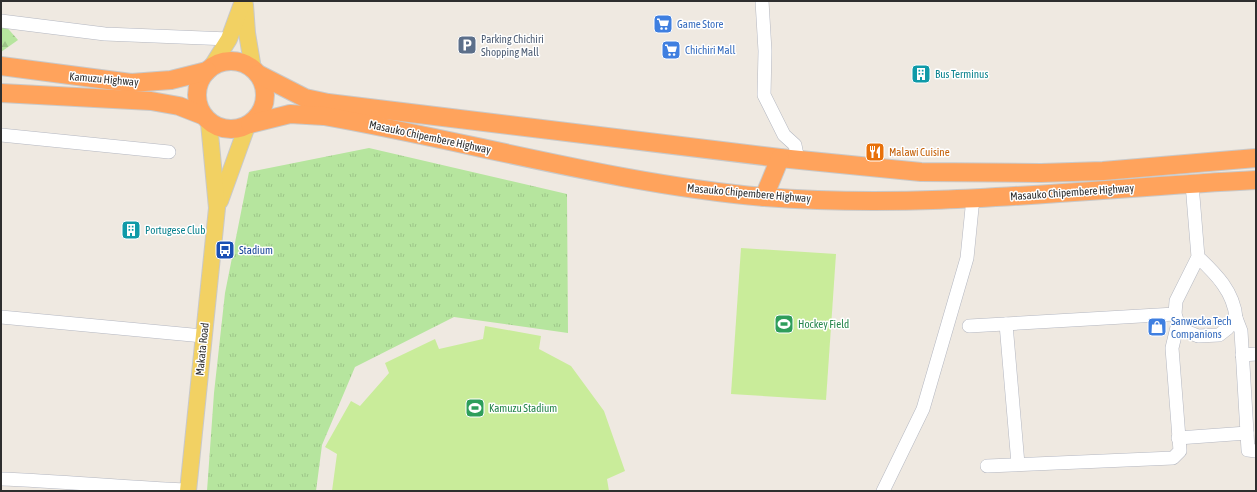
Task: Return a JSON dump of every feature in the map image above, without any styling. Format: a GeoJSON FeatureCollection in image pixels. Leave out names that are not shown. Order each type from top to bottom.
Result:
{"type":"FeatureCollection","features":[{"type":"Feature","properties":{"kind":"highway"},"geometry":{"type":"LineString","coordinates":[[233,61],[244,64],[255,72],[263,84],[265,95],[263,106],[258,116],[249,125],[234,130],[221,129],[206,119],[197,104],[196,92],[200,80],[209,69],[222,62],[233,61]]}},
{"type":"Feature","properties":{"kind":"highway","name":"Kamuzu Highway"},"geometry":{"type":"LineString","coordinates":[[1,66],[131,83],[171,80],[209,69]]}},
{"type":"Feature","properties":{"kind":"highway","name":"Masauko Chipembere Highway"},"geometry":{"type":"LineString","coordinates":[[255,72],[305,98],[328,103],[780,158],[921,172],[1003,174],[1103,171],[1256,158]]}},
{"type":"Feature","properties":{"kind":"highway","name":"Kamuzu Highway"},"geometry":{"type":"LineString","coordinates":[[1,93],[151,101],[179,106],[206,119]]}},
{"type":"Feature","properties":{"kind":"highway","name":"Masauko Chipembere Highway"},"geometry":{"type":"LineString","coordinates":[[249,125],[290,114],[324,116],[623,178],[680,187],[764,196],[873,201],[973,198],[1256,180]]}},
{"type":"Feature","properties":{"kind":"highway"},"geometry":{"type":"LineString","coordinates":[[764,196],[780,158]]}},
{"type":"Feature","properties":{"kind":"main road"},"geometry":{"type":"LineString","coordinates":[[209,69],[229,39],[244,1]]}},
{"type":"Feature","properties":{"kind":"main road"},"geometry":{"type":"LineString","coordinates":[[244,1],[247,33],[255,72]]}},
{"type":"Feature","properties":{"kind":"main road","name":"Makata Road"},"geometry":{"type":"LineString","coordinates":[[188,490],[203,336],[213,259],[217,208],[206,119]]}},
{"type":"Feature","properties":{"kind":"main road","name":"Makata Road"},"geometry":{"type":"LineString","coordinates":[[217,208],[249,125]]}},
{"type":"Feature","properties":{"kind":"street"},"geometry":{"type":"LineString","coordinates":[[762,1],[765,51],[764,95],[784,134],[795,145],[798,160]]}},
{"type":"Feature","properties":{"kind":"street"},"geometry":{"type":"LineString","coordinates":[[1,21],[105,34],[229,39]]}},
{"type":"Feature","properties":{"kind":"street"},"geometry":{"type":"LineString","coordinates":[[1,135],[169,152]]}},
{"type":"Feature","properties":{"kind":"street"},"geometry":{"type":"LineString","coordinates":[[987,466],[1173,458],[1180,451],[1172,348],[1177,318],[1176,301],[1198,257],[1192,184]]}},
{"type":"Feature","properties":{"kind":"street"},"geometry":{"type":"LineString","coordinates":[[883,491],[923,409],[967,258],[973,198]]}},
{"type":"Feature","properties":{"kind":"street"},"geometry":{"type":"LineString","coordinates":[[1198,257],[1216,274],[1230,294],[1235,307],[1236,318],[1241,331],[1248,450],[1256,451]]}},
{"type":"Feature","properties":{"kind":"street"},"geometry":{"type":"LineString","coordinates":[[1,317],[203,336]]}},
{"type":"Feature","properties":{"kind":"street"},"geometry":{"type":"LineString","coordinates":[[1177,318],[1188,332],[1198,336],[1219,335],[1228,328],[1236,318]]}},
{"type":"Feature","properties":{"kind":"street"},"geometry":{"type":"LineString","coordinates":[[969,326],[1177,318]]}},
{"type":"Feature","properties":{"kind":"street"},"geometry":{"type":"LineString","coordinates":[[1006,324],[1018,464]]}},
{"type":"Feature","properties":{"kind":"street"},"geometry":{"type":"LineString","coordinates":[[1242,355],[1256,354]]}},
{"type":"Feature","properties":{"kind":"street"},"geometry":{"type":"LineString","coordinates":[[1178,438],[1247,433]]}},
{"type":"Feature","properties":{"kind":"street"},"geometry":{"type":"LineString","coordinates":[[1,480],[56,481],[147,489],[188,490]]}},
{"type":"Feature","properties":{"kind":"green space"},"geometry":{"type":"Polygon","coordinates":[[[1,23],[3,23],[18,40],[1,52],[1,23]]]}},
{"type":"Feature","properties":{"kind":"green space"},"geometry":{"type":"Polygon","coordinates":[[[369,148],[567,194],[568,333],[454,317],[355,367],[322,445],[316,491],[207,491],[214,393],[225,293],[249,172],[369,148]]]}},
{"type":"Feature","properties":{"kind":"green space","name":"Hockey Field"},"geometry":{"type":"Polygon","coordinates":[[[741,248],[836,254],[826,400],[731,394],[741,248]]]}},
{"type":"Feature","properties":{"kind":"green space","name":"Kamuzu Stadium"},"geometry":{"type":"Polygon","coordinates":[[[485,326],[541,336],[539,349],[571,366],[604,411],[625,471],[607,479],[609,491],[332,491],[337,454],[325,447],[351,401],[360,406],[389,373],[385,363],[435,339],[439,349],[483,339],[485,326]]]}},
{"type":"Feature","properties":{"kind":"place","name":"Game Store"},"geometry":{"type":"Point","coordinates":[663,24]}},
{"type":"Feature","properties":{"kind":"place","name":"Parking Chichiri Shopping Mall"},"geometry":{"type":"Point","coordinates":[467,45]}},
{"type":"Feature","properties":{"kind":"place","name":"Chichiri Mall"},"geometry":{"type":"Point","coordinates":[671,50]}},
{"type":"Feature","properties":{"kind":"place","name":"Bus Terminus"},"geometry":{"type":"Point","coordinates":[921,74]}},
{"type":"Feature","properties":{"kind":"place","name":"Malawi Cuisine"},"geometry":{"type":"Point","coordinates":[875,152]}},
{"type":"Feature","properties":{"kind":"place","name":"Portugese Club"},"geometry":{"type":"Point","coordinates":[131,230]}},
{"type":"Feature","properties":{"kind":"place","name":"Stadium"},"geometry":{"type":"Point","coordinates":[225,250]}},
{"type":"Feature","properties":{"kind":"place","name":"Hockey Field"},"geometry":{"type":"Point","coordinates":[784,324]}},
{"type":"Feature","properties":{"kind":"place","name":"Sanwecka Tech Companions"},"geometry":{"type":"Point","coordinates":[1157,327]}},
{"type":"Feature","properties":{"kind":"place","name":"Kamuzu Stadium"},"geometry":{"type":"Point","coordinates":[475,408]}}]}
